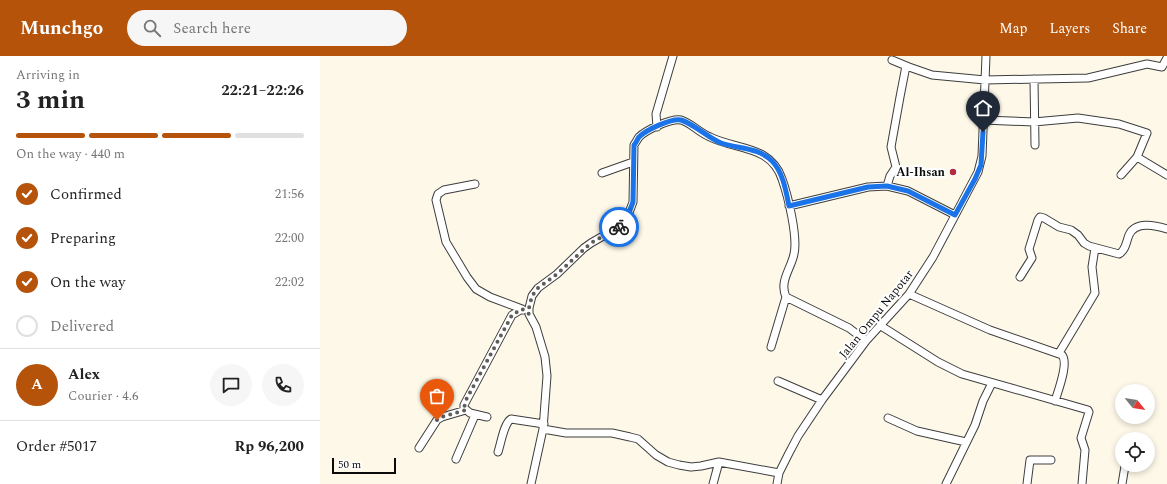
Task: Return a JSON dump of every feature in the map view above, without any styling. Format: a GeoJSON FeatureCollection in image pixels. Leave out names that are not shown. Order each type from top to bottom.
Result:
{"type":"FeatureCollection","features":[{"type":"Feature","properties":{"kind":"street"},"geometry":{"type":"LineString","coordinates":[[656,127],[656,114],[673,56]]}},
{"type":"Feature","properties":{"kind":"street","name":"Jalan Ompu Napotar"},"geometry":{"type":"LineString","coordinates":[[777,484],[779,473],[798,436],[822,400],[866,341],[909,294],[933,257],[975,179],[981,165],[986,56]]}},
{"type":"Feature","properties":{"kind":"street"},"geometry":{"type":"LineString","coordinates":[[892,60],[932,75],[985,80],[1088,78],[1147,64],[1164,68],[1167,58]]}},
{"type":"Feature","properties":{"kind":"street"},"geometry":{"type":"LineString","coordinates":[[887,186],[890,176],[896,167],[892,148],[906,66]]}},
{"type":"Feature","properties":{"kind":"street"},"geometry":{"type":"LineString","coordinates":[[1034,79],[1035,145]]}},
{"type":"Feature","properties":{"kind":"street"},"geometry":{"type":"LineString","coordinates":[[983,120],[1034,122],[1078,118],[1105,121],[1129,126],[1147,134],[1136,157],[1121,175]]}},
{"type":"Feature","properties":{"kind":"street"},"geometry":{"type":"LineString","coordinates":[[529,314],[532,296],[538,288],[557,274],[591,243],[617,228],[627,218],[633,202],[634,145],[639,138],[656,127],[672,120],[680,120],[706,136],[722,143],[742,147],[762,154],[772,161],[777,167],[782,178],[789,206],[795,250],[793,259],[784,280],[784,291],[786,296],[771,347]]}},
{"type":"Feature","properties":{"kind":"street"},"geometry":{"type":"LineString","coordinates":[[1136,157],[1167,175]]}},
{"type":"Feature","properties":{"kind":"street"},"geometry":{"type":"LineString","coordinates":[[602,172],[633,162]]}},
{"type":"Feature","properties":{"kind":"street"},"geometry":{"type":"LineString","coordinates":[[475,184],[444,190],[438,194],[436,200],[446,242],[466,277],[476,289],[490,297],[522,309],[529,314],[536,327],[545,357],[546,376],[544,426],[531,484]]}},
{"type":"Feature","properties":{"kind":"street"},"geometry":{"type":"LineString","coordinates":[[789,206],[868,187],[887,186],[908,191],[955,215]]}},
{"type":"Feature","properties":{"kind":"street"},"geometry":{"type":"LineString","coordinates":[[1020,277],[1032,258],[1029,249],[1040,217],[1058,227],[1071,230],[1078,235],[1084,243],[1095,248],[1119,254],[1124,249],[1129,235],[1134,229],[1153,225],[1167,229]]}},
{"type":"Feature","properties":{"kind":"street"},"geometry":{"type":"LineString","coordinates":[[1059,353],[1095,293],[1092,267],[1095,248]]}},
{"type":"Feature","properties":{"kind":"street"},"geometry":{"type":"LineString","coordinates":[[909,294],[990,330],[1030,345],[1059,353],[1065,358],[1065,364],[1055,401]]}},
{"type":"Feature","properties":{"kind":"street"},"geometry":{"type":"LineString","coordinates":[[786,296],[849,328],[866,341]]}},
{"type":"Feature","properties":{"kind":"street"},"geometry":{"type":"LineString","coordinates":[[466,410],[464,408],[466,400],[485,367],[508,320],[512,315],[522,309]]}},
{"type":"Feature","properties":{"kind":"street"},"geometry":{"type":"LineString","coordinates":[[881,326],[938,362],[962,374],[1088,411],[1081,438],[1085,450],[1082,484]]}},
{"type":"Feature","properties":{"kind":"street"},"geometry":{"type":"LineString","coordinates":[[778,381],[822,400]]}},
{"type":"Feature","properties":{"kind":"street"},"geometry":{"type":"LineString","coordinates":[[946,484],[975,425],[983,401],[992,383]]}},
{"type":"Feature","properties":{"kind":"street"},"geometry":{"type":"LineString","coordinates":[[419,448],[437,420],[442,417],[466,410],[487,417]]}},
{"type":"Feature","properties":{"kind":"street"},"geometry":{"type":"LineString","coordinates":[[456,459],[475,414]]}},
{"type":"Feature","properties":{"kind":"street"},"geometry":{"type":"LineString","coordinates":[[888,418],[917,431],[966,442]]}},
{"type":"Feature","properties":{"kind":"street"},"geometry":{"type":"LineString","coordinates":[[498,452],[506,425],[508,421],[512,419],[544,426],[566,433],[612,433],[638,439],[656,455],[668,462],[679,465],[701,466],[719,462],[779,473]]}},
{"type":"Feature","properties":{"kind":"street"},"geometry":{"type":"LineString","coordinates":[[1027,484],[1030,460],[1051,460]]}},
{"type":"Feature","properties":{"kind":"street"},"geometry":{"type":"LineString","coordinates":[[713,484],[719,462]]}},
{"type":"Feature","properties":{"kind":"street"},"geometry":{"type":"LineString","coordinates":[[1122,484],[1124,472]]}},
{"type":"Feature","properties":{"kind":"way so far"},"geometry":{"type":"LineString","coordinates":[[437,420],[442,417],[466,410],[464,408],[466,400],[512,315],[522,309],[529,314],[532,296],[538,288],[557,274],[584,248],[619,227]]}},
{"type":"Feature","properties":{"kind":"place","name":"Al-Ihsan"},"geometry":{"type":"Point","coordinates":[953,172]}},
{"type":"Feature","properties":{"kind":"route"},"geometry":{"type":"LineString","coordinates":[[619,227],[631,211],[633,202],[634,145],[646,132],[672,120],[680,120],[697,129],[706,136],[722,143],[742,147],[762,154],[772,161],[777,167],[782,178],[789,206],[868,187],[887,186],[908,191],[955,215],[981,165],[983,132]]}}]}
